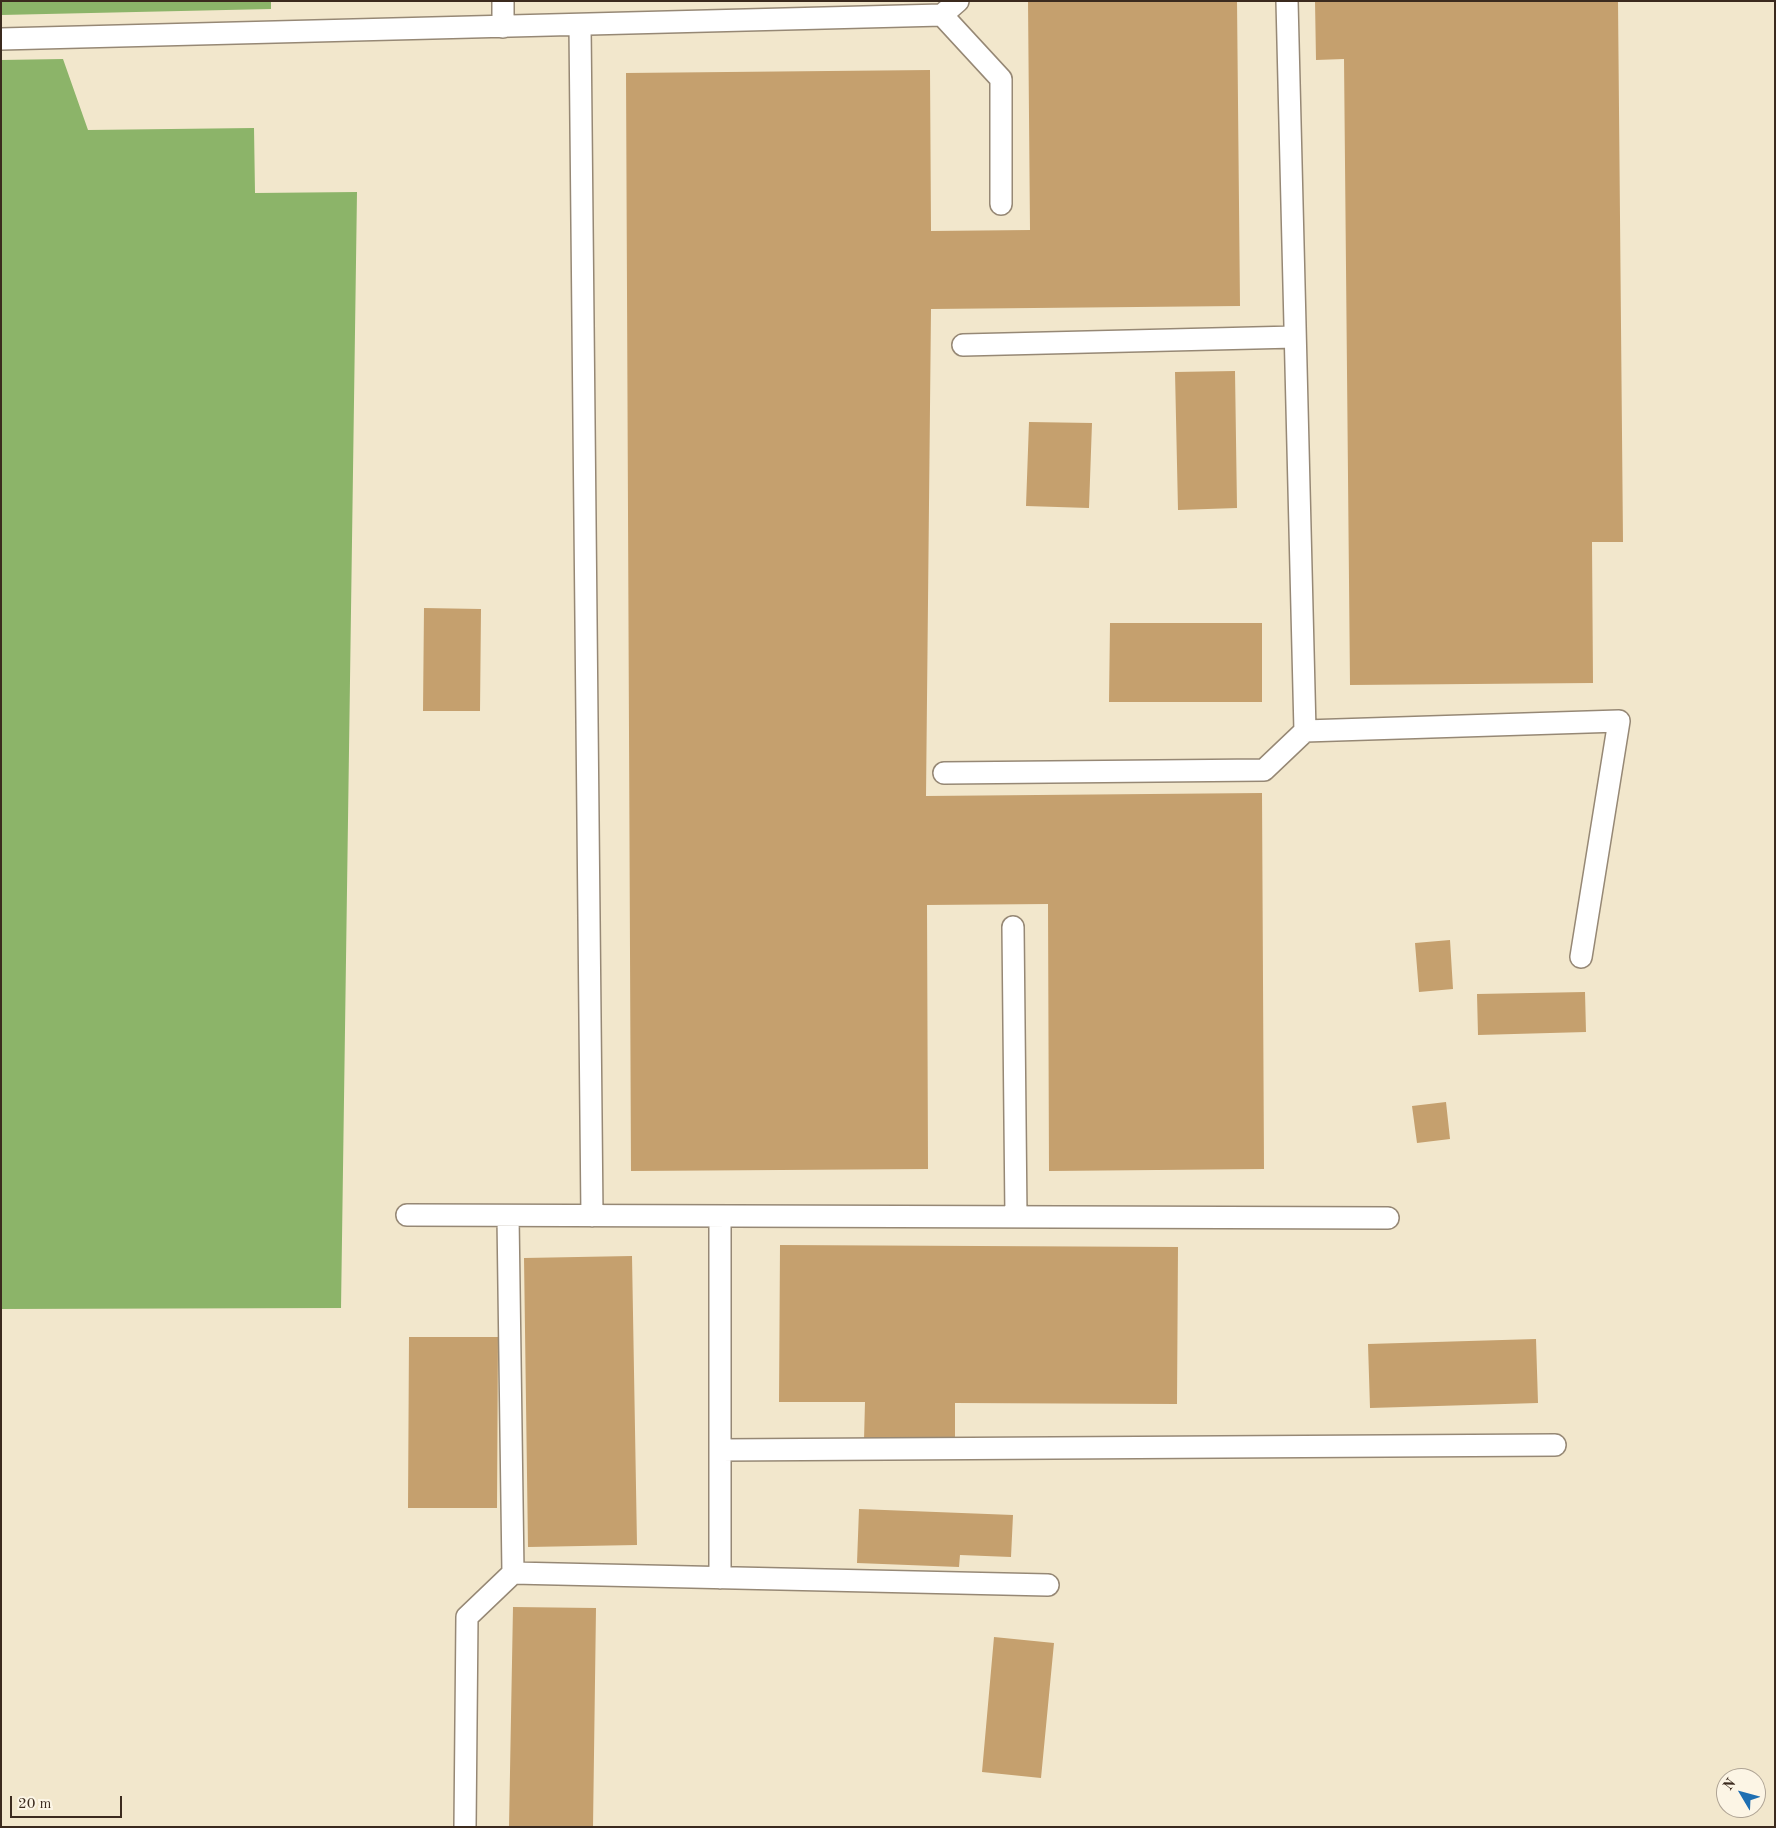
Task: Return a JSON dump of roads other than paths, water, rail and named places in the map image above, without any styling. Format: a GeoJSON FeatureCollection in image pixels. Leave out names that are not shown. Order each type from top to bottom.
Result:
{"type":"FeatureCollection","features":[{"type":"Feature","properties":{"kind":"lane"},"geometry":{"type":"LineString","coordinates":[[503,1],[503,27]]}},
{"type":"Feature","properties":{"kind":"lane"},"geometry":{"type":"LineString","coordinates":[[1,40],[942,15],[958,1]]}},
{"type":"Feature","properties":{"kind":"lane"},"geometry":{"type":"LineString","coordinates":[[1287,1],[1305,731]]}},
{"type":"Feature","properties":{"kind":"lane"},"geometry":{"type":"LineString","coordinates":[[942,15],[1001,79],[1001,204]]}},
{"type":"Feature","properties":{"kind":"lane"},"geometry":{"type":"LineString","coordinates":[[580,25],[592,1216]]}},
{"type":"Feature","properties":{"kind":"lane"},"geometry":{"type":"LineString","coordinates":[[962,345],[1295,337]]}},
{"type":"Feature","properties":{"kind":"lane"},"geometry":{"type":"LineString","coordinates":[[944,772],[1264,770],[1305,731],[1620,721],[1581,956]]}},
{"type":"Feature","properties":{"kind":"lane"},"geometry":{"type":"LineString","coordinates":[[1013,927],[1016,1217]]}},
{"type":"Feature","properties":{"kind":"lane"},"geometry":{"type":"LineString","coordinates":[[407,1215],[1388,1218]]}},
{"type":"Feature","properties":{"kind":"lane"},"geometry":{"type":"LineString","coordinates":[[508,1216],[513,1573]]}},
{"type":"Feature","properties":{"kind":"lane"},"geometry":{"type":"LineString","coordinates":[[720,1216],[720,1578]]}},
{"type":"Feature","properties":{"kind":"lane"},"geometry":{"type":"LineString","coordinates":[[720,1450],[1555,1445]]}},
{"type":"Feature","properties":{"kind":"lane"},"geometry":{"type":"LineString","coordinates":[[465,1827],[467,1617],[513,1573],[1048,1585]]}}]}
